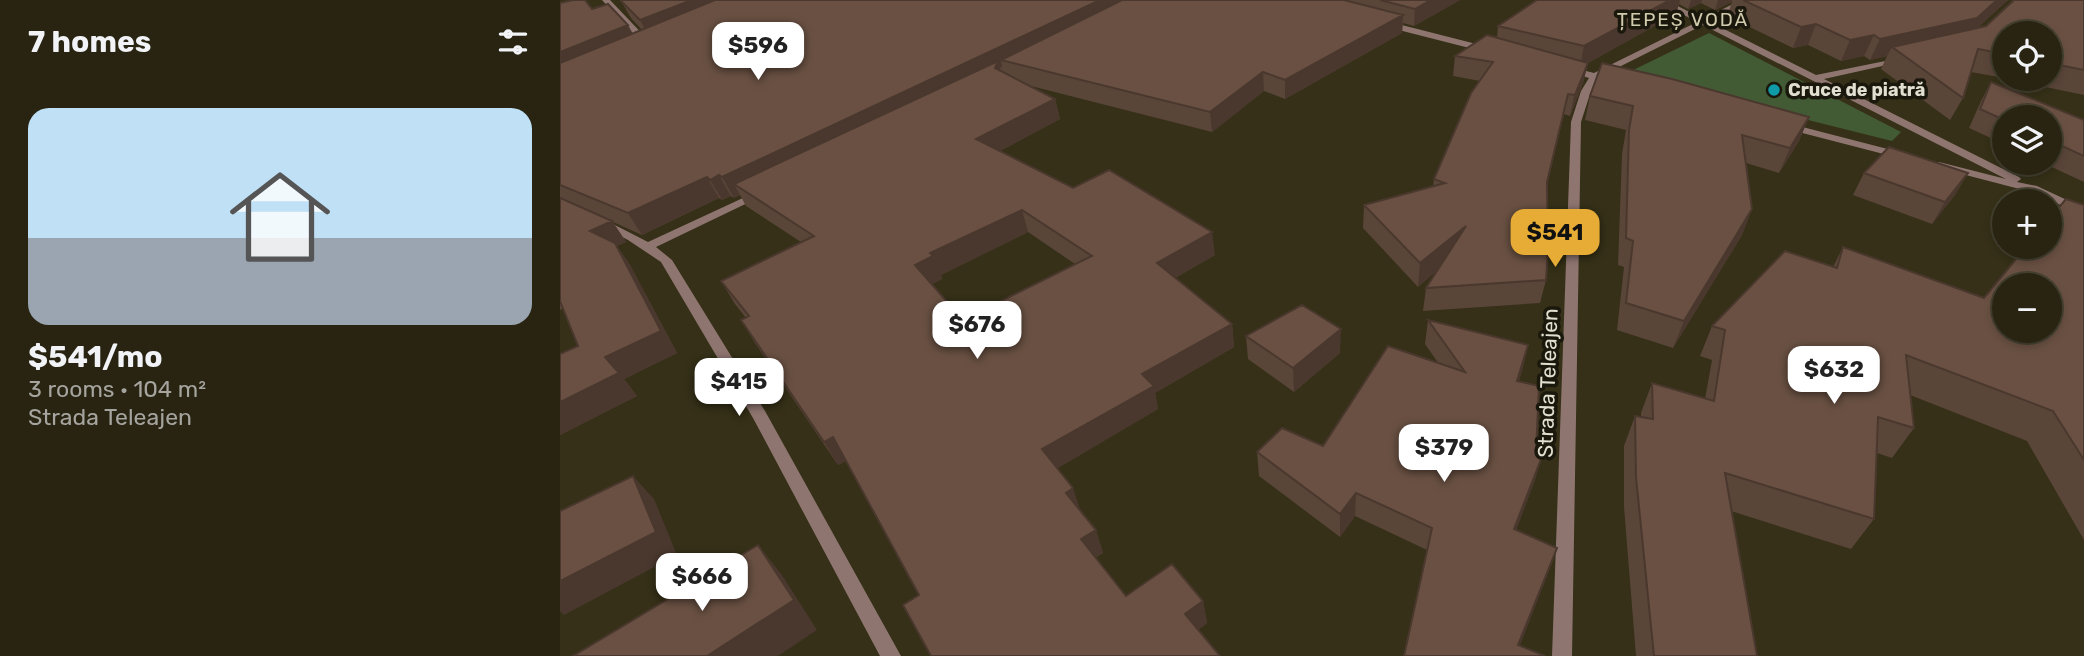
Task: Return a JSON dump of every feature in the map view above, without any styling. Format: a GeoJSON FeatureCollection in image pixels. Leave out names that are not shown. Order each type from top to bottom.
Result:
{"type":"FeatureCollection","features":[{"type":"Feature","properties":{"kind":"street"},"geometry":{"type":"LineString","coordinates":[[606,0],[648,45]]}},
{"type":"Feature","properties":{"kind":"street"},"geometry":{"type":"LineString","coordinates":[[1660,0],[2036,189]]}},
{"type":"Feature","properties":{"kind":"street"},"geometry":{"type":"LineString","coordinates":[[1595,76],[1747,0]]}},
{"type":"Feature","properties":{"kind":"street"},"geometry":{"type":"LineString","coordinates":[[1380,23],[1501,53]]}},
{"type":"Feature","properties":{"kind":"street"},"geometry":{"type":"LineString","coordinates":[[1815,78],[1917,56]]}},
{"type":"Feature","properties":{"kind":"street"},"geometry":{"type":"LineString","coordinates":[[1555,66],[1622,83]]}},
{"type":"Feature","properties":{"kind":"street","name":"Strada Teleajen"},"geometry":{"type":"LineString","coordinates":[[1562,656],[1576,122],[1586,91],[1595,76]]}},
{"type":"Feature","properties":{"kind":"street"},"geometry":{"type":"LineString","coordinates":[[1770,121],[1918,160]]}},
{"type":"Feature","properties":{"kind":"street"},"geometry":{"type":"LineString","coordinates":[[1932,163],[2032,189]]}},
{"type":"Feature","properties":{"kind":"street"},"geometry":{"type":"LineString","coordinates":[[649,246],[771,187]]}},
{"type":"Feature","properties":{"kind":"street"},"geometry":{"type":"LineString","coordinates":[[2062,202],[2084,212]]}},
{"type":"Feature","properties":{"kind":"street"},"geometry":{"type":"LineString","coordinates":[[584,216],[649,246],[666,260],[752,403],[891,656]]}},
{"type":"Feature","properties":{"kind":"green space"},"geometry":{"type":"Polygon","coordinates":[[[1709,33],[1901,132],[1892,141],[1625,74],[1709,33]]]}},
{"type":"Feature","properties":{"kind":"building"},"geometry":{"type":"Polygon","coordinates":[[[585,0],[592,9],[608,4],[628,25],[560,52],[560,3],[585,0]]]}},
{"type":"Feature","properties":{"kind":"building"},"geometry":{"type":"Polygon","coordinates":[[[692,0],[640,20],[621,1],[692,0]]]}},
{"type":"Feature","properties":{"kind":"building"},"geometry":{"type":"Polygon","coordinates":[[[715,0],[1100,0],[722,177],[719,175],[710,180],[707,177],[628,213],[560,185],[560,63],[715,0]]]}},
{"type":"Feature","properties":{"kind":"building"},"geometry":{"type":"Polygon","coordinates":[[[1122,0],[1344,0],[1403,15],[1285,80],[1263,72],[1210,112],[1001,60],[1122,0]]]}},
{"type":"Feature","properties":{"kind":"building"},"geometry":{"type":"Polygon","coordinates":[[[1380,0],[1431,0],[1415,9],[1380,0]]]}},
{"type":"Feature","properties":{"kind":"building"},"geometry":{"type":"Polygon","coordinates":[[[1537,0],[1670,0],[1584,46],[1498,26],[1537,0]]]}},
{"type":"Feature","properties":{"kind":"building"},"geometry":{"type":"Polygon","coordinates":[[[1743,0],[1997,0],[1977,18],[1880,39],[1874,35],[1850,40],[1816,24],[1801,27],[1743,0]]]}},
{"type":"Feature","properties":{"kind":"building"},"geometry":{"type":"Polygon","coordinates":[[[2014,0],[2084,0],[2084,70],[2062,66],[2062,21],[1992,21],[1992,52],[1978,49],[1963,98],[1892,47],[1986,26],[2014,0]]]}},
{"type":"Feature","properties":{"kind":"building"},"geometry":{"type":"Polygon","coordinates":[[[1487,35],[1588,63],[1575,95],[1568,94],[1547,182],[1546,280],[1426,288],[1466,226],[1420,263],[1364,205],[1445,183],[1434,179],[1471,93],[1493,62],[1455,56],[1487,35]]]}},
{"type":"Feature","properties":{"kind":"building"},"geometry":{"type":"Polygon","coordinates":[[[998,61],[995,68],[1055,99],[976,139],[1073,188],[1109,170],[1212,232],[1157,263],[1232,324],[1142,374],[1154,386],[1042,449],[1073,488],[1066,493],[1096,530],[1081,539],[1126,596],[1172,564],[1203,601],[1185,614],[1220,656],[931,656],[903,605],[919,595],[833,437],[824,442],[741,320],[749,316],[721,281],[814,236],[734,184],[998,61]],[[1022,210],[930,253],[933,256],[915,265],[963,320],[1092,256],[1022,210]]]}},
{"type":"Feature","properties":{"kind":"building"},"geometry":{"type":"Polygon","coordinates":[[[1602,63],[1672,79],[1809,117],[1790,148],[1742,135],[1752,209],[1684,321],[1626,303],[1633,241],[1626,238],[1629,130],[1633,106],[1590,96],[1602,63]]]}},
{"type":"Feature","properties":{"kind":"building"},"geometry":{"type":"Polygon","coordinates":[[[1991,82],[1992,91],[2013,91],[2047,105],[1992,105],[1992,114],[1980,109],[1991,82]]]}},
{"type":"Feature","properties":{"kind":"building"},"geometry":{"type":"Polygon","coordinates":[[[2062,111],[2084,120],[2084,156],[2062,146],[2062,111]]]}},
{"type":"Feature","properties":{"kind":"building"},"geometry":{"type":"Polygon","coordinates":[[[1889,147],[1968,173],[1945,202],[1864,173],[1889,147]]]}},
{"type":"Feature","properties":{"kind":"building"},"geometry":{"type":"Polygon","coordinates":[[[560,198],[612,221],[590,231],[615,243],[661,331],[605,357],[619,373],[560,402],[560,354],[578,346],[560,301],[560,198]]]}},
{"type":"Feature","properties":{"kind":"building"},"geometry":{"type":"Polygon","coordinates":[[[2066,199],[2084,205],[2084,460],[2053,411],[1906,355],[1914,428],[1878,417],[1874,519],[1725,473],[1757,656],[1654,656],[1636,477],[1635,416],[1653,419],[1652,383],[1714,401],[1725,330],[1712,326],[1785,251],[1837,268],[1843,247],[1984,298],[1992,288],[1992,343],[2062,343],[2062,273],[2005,273],[2016,259],[2062,259],[2062,204],[2066,199]]]}},
{"type":"Feature","properties":{"kind":"building"},"geometry":{"type":"Polygon","coordinates":[[[1302,305],[1341,329],[1293,368],[1246,336],[1302,305]]]}},
{"type":"Feature","properties":{"kind":"building"},"geometry":{"type":"Polygon","coordinates":[[[1428,320],[1528,345],[1517,381],[1539,386],[1536,452],[1543,454],[1514,529],[1557,548],[1518,645],[1545,656],[1404,656],[1432,528],[1356,493],[1340,514],[1257,452],[1282,428],[1323,446],[1388,346],[1465,372],[1428,320]]]}},
{"type":"Feature","properties":{"kind":"building"},"geometry":{"type":"Polygon","coordinates":[[[633,476],[656,532],[560,581],[560,511],[633,476]]]}},
{"type":"Feature","properties":{"kind":"building"},"geometry":{"type":"Polygon","coordinates":[[[758,545],[794,600],[707,656],[573,656],[758,545]]]}},
{"type":"Feature","properties":{"kind":"place","name":"Cruce de piatră"},"geometry":{"type":"Point","coordinates":[1774,90]}},
{"type":"Feature","properties":{"kind":"district","name":"ȚEPEȘ VODĂ"},"geometry":{"type":"Point","coordinates":[1683,19]}}]}
